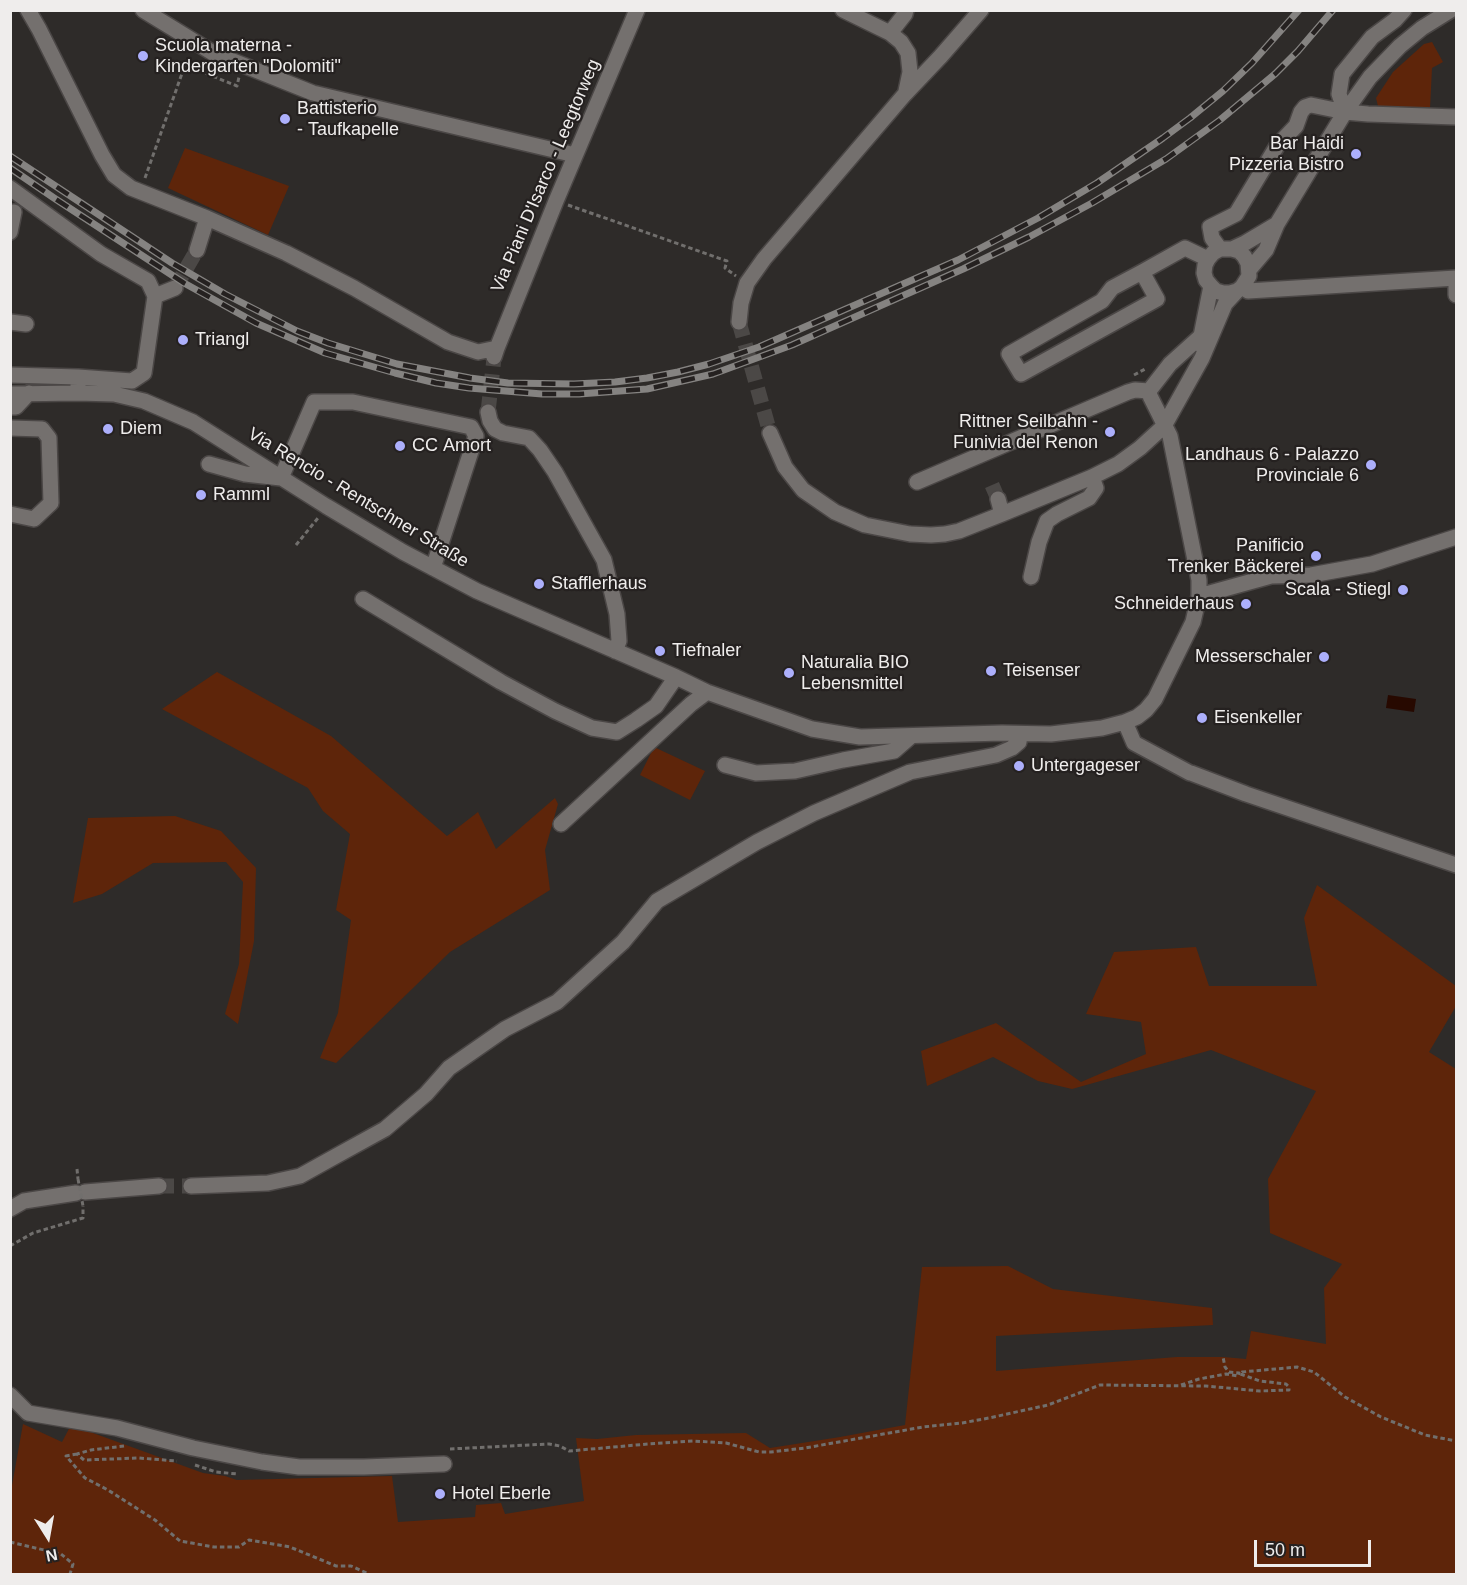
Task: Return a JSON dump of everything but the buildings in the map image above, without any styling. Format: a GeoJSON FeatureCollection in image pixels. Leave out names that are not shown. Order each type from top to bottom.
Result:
{"type":"FeatureCollection","features":[{"type":"Feature","properties":{"kind":"street"},"geometry":{"type":"LineString","coordinates":[[28,10],[114,175],[131,188],[207,218],[197,250]]}},
{"type":"Feature","properties":{"kind":"street"},"geometry":{"type":"LineString","coordinates":[[143,10],[213,53],[313,93],[575,155]]}},
{"type":"Feature","properties":{"kind":"street","name":"Via Piani D'Isarco - Leegtorweg"},"geometry":{"type":"LineString","coordinates":[[207,218],[286,253],[354,288],[448,342],[478,352],[496,353],[556,201],[637,10]]}},
{"type":"Feature","properties":{"kind":"street"},"geometry":{"type":"LineString","coordinates":[[843,10],[891,33],[901,42],[908,53],[910,72],[905,94]]}},
{"type":"Feature","properties":{"kind":"street"},"geometry":{"type":"LineString","coordinates":[[891,33],[906,10]]}},
{"type":"Feature","properties":{"kind":"street"},"geometry":{"type":"LineString","coordinates":[[739,322],[741,303],[747,283],[764,259],[905,94],[981,10]]}},
{"type":"Feature","properties":{"kind":"street"},"geometry":{"type":"LineString","coordinates":[[1345,112],[1339,94],[1342,74],[1372,37],[1395,20],[1404,10]]}},
{"type":"Feature","properties":{"kind":"street"},"geometry":{"type":"LineString","coordinates":[[1249,270],[1266,250],[1276,224],[1345,112],[1370,77],[1400,46],[1422,28],[1451,10]]}},
{"type":"Feature","properties":{"kind":"street"},"geometry":{"type":"LineString","coordinates":[[1220,252],[1212,238],[1210,227],[1236,214],[1277,146],[1296,126],[1305,107],[1311,105],[1345,112],[1456,117]]}},
{"type":"Feature","properties":{"kind":"street"},"geometry":{"type":"LineString","coordinates":[[10,188],[101,254],[148,281],[155,296],[175,288]]}},
{"type":"Feature","properties":{"kind":"street"},"geometry":{"type":"LineString","coordinates":[[10,232],[14,212]]}},
{"type":"Feature","properties":{"kind":"street"},"geometry":{"type":"LineString","coordinates":[[1276,224],[1245,243],[1220,252],[1205,266],[1206,280],[1216,291],[1230,293],[1239,289],[1248,291],[1456,278],[1456,296]]}},
{"type":"Feature","properties":{"kind":"street"},"geometry":{"type":"LineString","coordinates":[[770,433],[785,467],[803,490],[836,512],[864,525],[910,534],[938,535],[959,531],[1000,507],[1092,477],[1126,459],[1164,426],[1202,357],[1225,304],[1249,276],[1244,256],[1239,251],[1195,252],[1185,248],[1112,288],[1102,301],[1009,354],[1021,374],[1158,299],[1142,272]]}},
{"type":"Feature","properties":{"kind":"street"},"geometry":{"type":"LineString","coordinates":[[1202,357],[1201,336],[1211,286]]}},
{"type":"Feature","properties":{"kind":"street","name":"Via Rencio - Rentschner Straße"},"geometry":{"type":"LineString","coordinates":[[10,394],[132,381],[144,373],[155,296]]}},
{"type":"Feature","properties":{"kind":"street"},"geometry":{"type":"LineString","coordinates":[[1149,391],[1170,363],[1201,336]]}},
{"type":"Feature","properties":{"kind":"street","name":"Via Rencio - Rentschner Straße"},"geometry":{"type":"LineString","coordinates":[[10,375],[78,385],[144,401],[194,422],[403,552],[477,591],[707,692],[812,729],[860,737],[1051,734],[1102,728],[1125,722]]}},
{"type":"Feature","properties":{"kind":"street"},"geometry":{"type":"LineString","coordinates":[[1149,391],[1170,436],[1199,580],[1199,596],[1193,622],[1155,699],[1137,717],[1125,722],[1134,743],[1191,773],[1246,794],[1456,865]]}},
{"type":"Feature","properties":{"kind":"street"},"geometry":{"type":"LineString","coordinates":[[917,482],[1128,392],[1149,391]]}},
{"type":"Feature","properties":{"kind":"street"},"geometry":{"type":"LineString","coordinates":[[10,407],[16,407],[29,393]]}},
{"type":"Feature","properties":{"kind":"street"},"geometry":{"type":"LineString","coordinates":[[209,464],[245,474],[281,478],[314,402],[353,402],[471,427],[476,436],[432,568]]}},
{"type":"Feature","properties":{"kind":"street"},"geometry":{"type":"LineString","coordinates":[[488,412],[490,422],[495,429],[503,433],[529,438],[540,450],[555,472],[604,560],[617,614],[619,640],[615,651]]}},
{"type":"Feature","properties":{"kind":"street"},"geometry":{"type":"LineString","coordinates":[[10,428],[42,429],[49,438],[51,503],[34,519],[10,514]]}},
{"type":"Feature","properties":{"kind":"street"},"geometry":{"type":"LineString","coordinates":[[1031,577],[1039,542],[1047,521],[1089,498],[1096,488],[1092,477]]}},
{"type":"Feature","properties":{"kind":"street"},"geometry":{"type":"LineString","coordinates":[[1199,596],[1271,576],[1311,575],[1372,564],[1456,537]]}},
{"type":"Feature","properties":{"kind":"street"},"geometry":{"type":"LineString","coordinates":[[363,599],[501,682],[592,728],[616,732],[636,720],[656,706],[676,677]]}},
{"type":"Feature","properties":{"kind":"street"},"geometry":{"type":"LineString","coordinates":[[561,824],[691,704],[707,692]]}},
{"type":"Feature","properties":{"kind":"street"},"geometry":{"type":"LineString","coordinates":[[191,1186],[268,1183],[300,1176],[385,1130],[426,1094],[449,1068],[505,1029],[557,1002],[623,942],[657,901],[814,813],[910,772],[996,755],[1019,742],[1020,734]]}},
{"type":"Feature","properties":{"kind":"street"},"geometry":{"type":"LineString","coordinates":[[725,765],[756,773],[795,771],[894,751],[910,736]]}},
{"type":"Feature","properties":{"kind":"street"},"geometry":{"type":"LineString","coordinates":[[10,1209],[24,1201],[81,1192],[159,1186]]}},
{"type":"Feature","properties":{"kind":"street"},"geometry":{"type":"LineString","coordinates":[[10,1395],[28,1413],[117,1428],[193,1448],[262,1462],[299,1467],[364,1467],[445,1457]]}},
{"type":"Feature","properties":{"kind":"path"},"geometry":{"type":"LineString","coordinates":[[141,191],[184,65],[237,86],[241,64]]}},
{"type":"Feature","properties":{"kind":"path"},"geometry":{"type":"LineString","coordinates":[[556,201],[727,261],[725,268],[736,276]]}},
{"type":"Feature","properties":{"kind":"path"},"geometry":{"type":"LineString","coordinates":[[296,545],[326,506]]}},
{"type":"Feature","properties":{"kind":"path"},"geometry":{"type":"LineString","coordinates":[[10,1246],[33,1233],[83,1218],[77,1168]]}},
{"type":"Feature","properties":{"kind":"path"},"geometry":{"type":"LineString","coordinates":[[445,1457],[549,1444],[569,1451],[679,1441],[726,1443],[759,1452],[805,1448],[923,1427],[962,1424],[1048,1406],[1100,1385],[1290,1390],[1286,1384],[1228,1372],[1223,1357]]}},
{"type":"Feature","properties":{"kind":"path"},"geometry":{"type":"LineString","coordinates":[[1176,1387],[1199,1379],[1226,1374],[1234,1376],[1242,1372],[1297,1367],[1309,1370],[1345,1397],[1381,1417],[1425,1435],[1456,1441]]}},
{"type":"Feature","properties":{"kind":"path"},"geometry":{"type":"LineString","coordinates":[[77,1454],[66,1456],[85,1478],[155,1520],[180,1541],[214,1547],[239,1547],[249,1540],[290,1547],[336,1566],[351,1566],[369,1575]]}},
{"type":"Feature","properties":{"kind":"path"},"geometry":{"type":"LineString","coordinates":[[10,1542],[61,1554],[73,1564],[70,1575]]}},
{"type":"Feature","properties":{"kind":"shaded area"},"geometry":{"type":"Polygon","coordinates":[[[1432,42],[1443,62],[1432,68],[1430,109],[1378,106],[1376,98],[1393,72],[1424,44],[1432,42]]]}},
{"type":"Feature","properties":{"kind":"shaded area"},"geometry":{"type":"Polygon","coordinates":[[[185,148],[289,186],[268,235],[168,188],[185,148]]]}},
{"type":"Feature","properties":{"kind":"shaded area"},"geometry":{"type":"Polygon","coordinates":[[[217,672],[331,736],[447,836],[478,812],[496,849],[555,798],[558,804],[545,850],[550,890],[450,952],[336,1063],[320,1058],[338,1013],[351,920],[336,910],[350,834],[323,811],[308,788],[162,709],[217,672]]]}},
{"type":"Feature","properties":{"kind":"shaded area"},"geometry":{"type":"Polygon","coordinates":[[[1388,695],[1416,699],[1414,712],[1386,708],[1388,695]]]}},
{"type":"Feature","properties":{"kind":"shaded area"},"geometry":{"type":"Polygon","coordinates":[[[654,747],[705,771],[690,800],[640,775],[654,747]]]}},
{"type":"Feature","properties":{"kind":"shaded area"},"geometry":{"type":"Polygon","coordinates":[[[175,816],[221,831],[256,868],[254,941],[238,1024],[225,1014],[239,964],[243,882],[226,862],[153,863],[102,894],[73,903],[88,818],[175,816]]]}},
{"type":"Feature","properties":{"kind":"shaded area"},"geometry":{"type":"Polygon","coordinates":[[[1317,885],[1456,986],[1456,1006],[1429,1052],[1456,1069],[1456,1574],[11,1574],[11,1491],[23,1424],[62,1442],[71,1425],[203,1473],[237,1480],[392,1476],[398,1522],[475,1517],[476,1505],[501,1503],[505,1514],[584,1501],[576,1438],[746,1433],[770,1448],[905,1425],[922,1267],[1008,1266],[1053,1289],[1212,1308],[1213,1325],[996,1336],[996,1371],[1177,1357],[1246,1359],[1251,1331],[1326,1344],[1324,1288],[1342,1264],[1270,1233],[1268,1179],[1316,1091],[1211,1050],[1072,1089],[1038,1081],[993,1057],[927,1086],[921,1051],[996,1023],[1081,1082],[1146,1054],[1141,1022],[1086,1014],[1114,952],[1196,947],[1209,986],[1317,986],[1304,918],[1317,885]]]}},
{"type":"Feature","properties":{"kind":"tunnel"},"geometry":{"type":"LineString","coordinates":[[175,288],[197,250]]}},
{"type":"Feature","properties":{"kind":"tunnel"},"geometry":{"type":"LineString","coordinates":[[739,322],[770,433]]}},
{"type":"Feature","properties":{"kind":"tunnel"},"geometry":{"type":"LineString","coordinates":[[488,412],[494,358]]}},
{"type":"Feature","properties":{"kind":"tunnel"},"geometry":{"type":"LineString","coordinates":[[992,485],[998,499]]}},
{"type":"Feature","properties":{"kind":"tunnel"},"geometry":{"type":"LineString","coordinates":[[159,1186],[191,1186]]}},
{"type":"Feature","properties":{"kind":"railway"},"geometry":{"type":"LineString","coordinates":[[10,156],[172,263],[225,294],[297,331],[328,343],[397,364],[470,378],[508,383],[615,382],[678,372],[759,347],[958,260],[1038,218],[1097,183],[1190,118],[1252,63],[1299,10]]}},
{"type":"Feature","properties":{"kind":"railway"},"geometry":{"type":"LineString","coordinates":[[10,168],[184,283],[256,323],[325,353],[436,383],[469,388],[542,394],[647,389],[713,374],[792,345],[963,269],[1092,203],[1166,159],[1220,120],[1275,74],[1333,10]]}},
{"type":"Feature","properties":{"kind":"place","name":"Scuola materna - Kindergarten \"Dolomiti\""},"geometry":{"type":"Point","coordinates":[143,56]}},
{"type":"Feature","properties":{"kind":"place","name":"Battisterio - Taufkapelle"},"geometry":{"type":"Point","coordinates":[285,119]}},
{"type":"Feature","properties":{"kind":"place","name":"Bar Haidi Pizzeria Bistro"},"geometry":{"type":"Point","coordinates":[1356,154]}},
{"type":"Feature","properties":{"kind":"place","name":"Triangl"},"geometry":{"type":"Point","coordinates":[183,340]}},
{"type":"Feature","properties":{"kind":"place","name":"Diem"},"geometry":{"type":"Point","coordinates":[108,429]}},
{"type":"Feature","properties":{"kind":"place","name":"Rittner Seilbahn - Funivia del Renon"},"geometry":{"type":"Point","coordinates":[1110,432]}},
{"type":"Feature","properties":{"kind":"place","name":"CC Amort"},"geometry":{"type":"Point","coordinates":[400,446]}},
{"type":"Feature","properties":{"kind":"place","name":"Landhaus 6 - Palazzo Provinciale 6"},"geometry":{"type":"Point","coordinates":[1371,465]}},
{"type":"Feature","properties":{"kind":"place","name":"Ramml"},"geometry":{"type":"Point","coordinates":[201,495]}},
{"type":"Feature","properties":{"kind":"place","name":"Panificio Trenker Bäckerei"},"geometry":{"type":"Point","coordinates":[1316,556]}},
{"type":"Feature","properties":{"kind":"place","name":"Stafflerhaus"},"geometry":{"type":"Point","coordinates":[539,584]}},
{"type":"Feature","properties":{"kind":"place","name":"Scala - Stiegl"},"geometry":{"type":"Point","coordinates":[1403,590]}},
{"type":"Feature","properties":{"kind":"place","name":"Schneiderhaus"},"geometry":{"type":"Point","coordinates":[1246,604]}},
{"type":"Feature","properties":{"kind":"place","name":"Tiefnaler"},"geometry":{"type":"Point","coordinates":[660,651]}},
{"type":"Feature","properties":{"kind":"place","name":"Messerschaler"},"geometry":{"type":"Point","coordinates":[1324,657]}},
{"type":"Feature","properties":{"kind":"place","name":"Teisenser"},"geometry":{"type":"Point","coordinates":[991,671]}},
{"type":"Feature","properties":{"kind":"place","name":"Naturalia BIO Lebensmittel"},"geometry":{"type":"Point","coordinates":[789,673]}},
{"type":"Feature","properties":{"kind":"place","name":"Eisenkeller"},"geometry":{"type":"Point","coordinates":[1202,718]}},
{"type":"Feature","properties":{"kind":"place","name":"Untergageser"},"geometry":{"type":"Point","coordinates":[1019,766]}},
{"type":"Feature","properties":{"kind":"place","name":"Hotel Eberle"},"geometry":{"type":"Point","coordinates":[440,1494]}}]}
